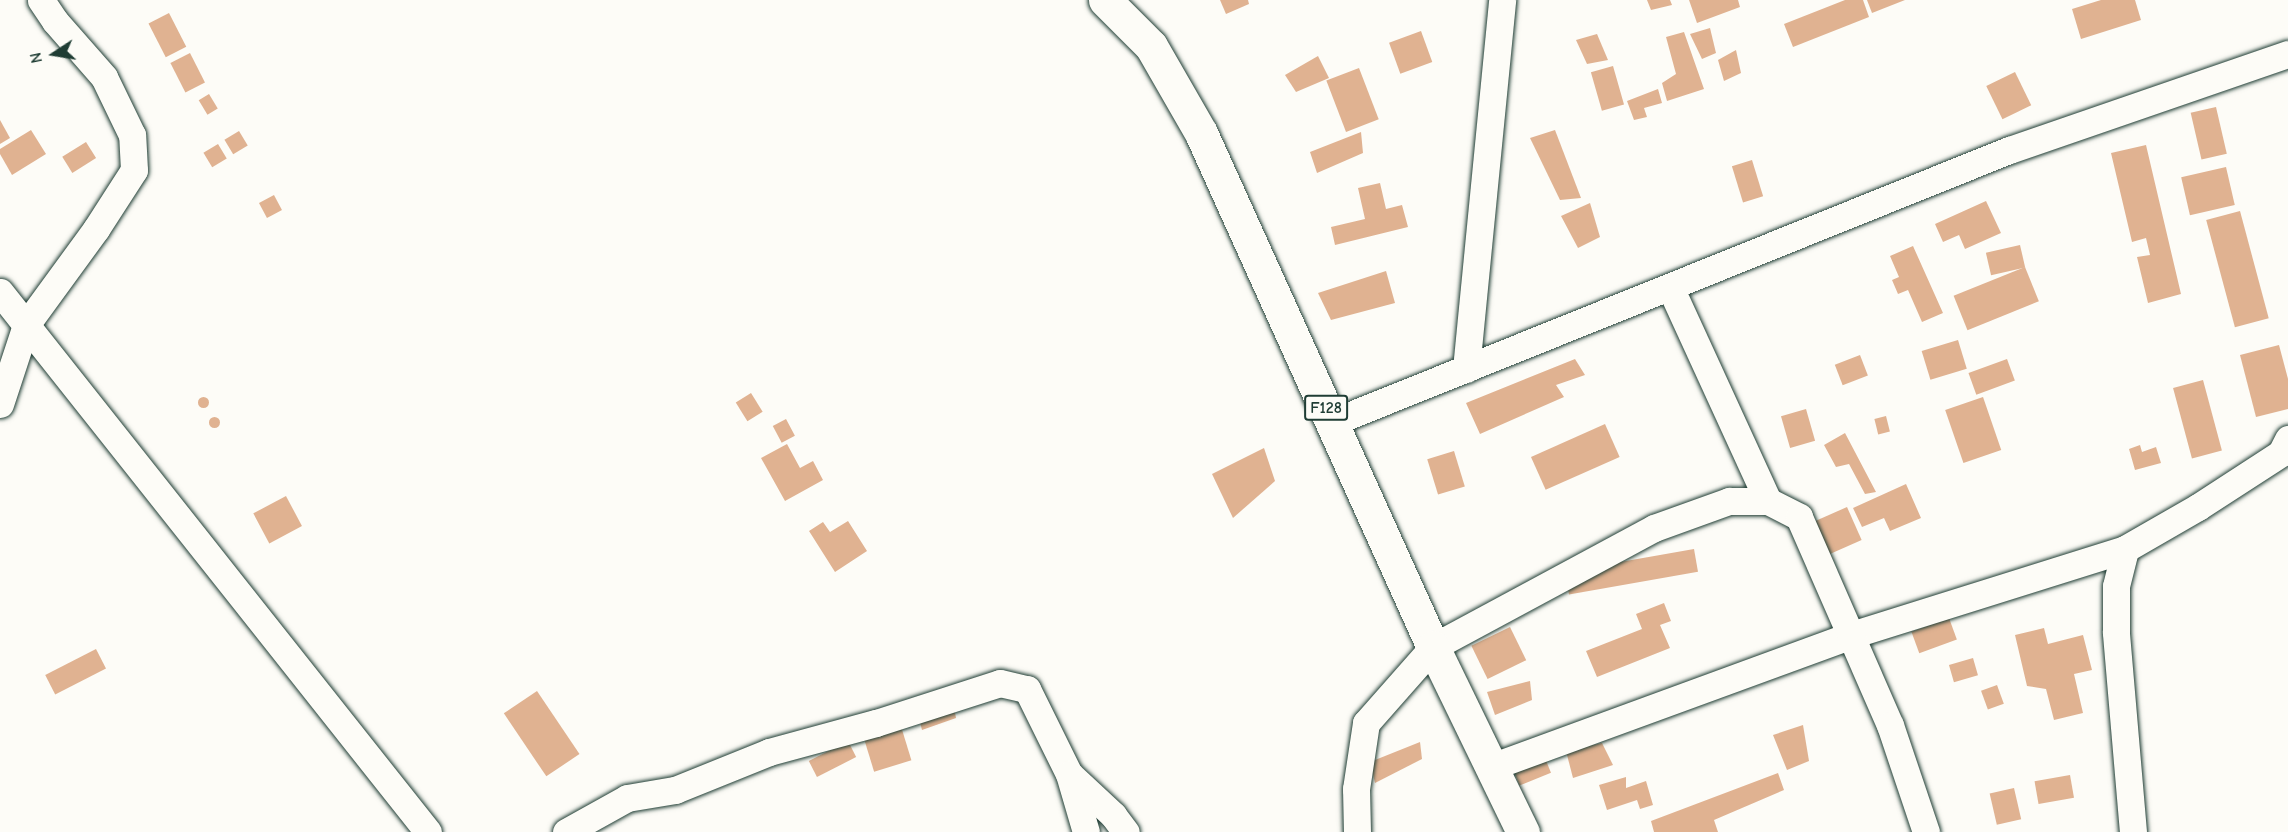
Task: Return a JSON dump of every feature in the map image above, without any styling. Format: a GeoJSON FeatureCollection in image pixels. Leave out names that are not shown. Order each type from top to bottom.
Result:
{"type":"FeatureCollection","features":[{"type":"Feature","properties":{"kind":"main road","name":"F128"},"geometry":{"type":"LineString","coordinates":[[1105,0],[1151,46],[1201,133],[1433,647],[1523,832]]}},
{"type":"Feature","properties":{"kind":"street"},"geometry":{"type":"LineString","coordinates":[[0,404],[10,309],[96,229],[134,170],[132,135],[104,77],[54,21],[41,0]]}},
{"type":"Feature","properties":{"kind":"street"},"geometry":{"type":"LineString","coordinates":[[1466,369],[1502,0]]}},
{"type":"Feature","properties":{"kind":"street"},"geometry":{"type":"LineString","coordinates":[[1333,422],[2009,150],[2288,54]]}},
{"type":"Feature","properties":{"kind":"street"},"geometry":{"type":"LineString","coordinates":[[1670,286],[1768,501]]}},
{"type":"Feature","properties":{"kind":"street"},"geometry":{"type":"LineString","coordinates":[[10,309],[425,831]]}},
{"type":"Feature","properties":{"kind":"street"},"geometry":{"type":"LineString","coordinates":[[1491,767],[1851,635],[2125,549],[2198,507],[2281,453],[2288,439]]}},
{"type":"Feature","properties":{"kind":"street"},"geometry":{"type":"LineString","coordinates":[[1357,832],[1356,789],[1366,723],[1433,647],[1654,528],[1729,501],[1768,501],[1799,517],[1890,725],[1926,832]]}},
{"type":"Feature","properties":{"kind":"street"},"geometry":{"type":"LineString","coordinates":[[2125,549],[2116,586],[2116,632],[2133,832]]}},
{"type":"Feature","properties":{"kind":"street"},"geometry":{"type":"LineString","coordinates":[[566,832],[627,798],[675,790],[769,752],[876,723],[1000,683],[1027,689],[1069,774],[1086,832]]}},
{"type":"Feature","properties":{"kind":"street"},"geometry":{"type":"LineString","coordinates":[[1069,774],[1113,814],[1126,832]]}},
{"type":"Feature","properties":{"kind":"building"},"geometry":{"type":"Polygon","coordinates":[[[1220,0],[1248,0],[1249,4],[1226,14],[1220,0]]]}},
{"type":"Feature","properties":{"kind":"building"},"geometry":{"type":"Polygon","coordinates":[[[1647,0],[1670,0],[1672,5],[1651,10],[1647,0]]]}},
{"type":"Feature","properties":{"kind":"building"},"geometry":{"type":"Polygon","coordinates":[[[1689,0],[1738,0],[1740,7],[1697,23],[1689,0]]]}},
{"type":"Feature","properties":{"kind":"building"},"geometry":{"type":"Polygon","coordinates":[[[1845,0],[1863,0],[1869,17],[1793,47],[1784,24],[1845,0]]]}},
{"type":"Feature","properties":{"kind":"building"},"geometry":{"type":"Polygon","coordinates":[[[1867,0],[1905,0],[1872,13],[1867,0]]]}},
{"type":"Feature","properties":{"kind":"building"},"geometry":{"type":"Polygon","coordinates":[[[2101,0],[2135,0],[2141,20],[2081,39],[2072,9],[2101,0]]]}},
{"type":"Feature","properties":{"kind":"building"},"geometry":{"type":"Polygon","coordinates":[[[169,13],[186,47],[166,57],[149,23],[169,13]]]}},
{"type":"Feature","properties":{"kind":"building"},"geometry":{"type":"Polygon","coordinates":[[[1710,28],[1716,53],[1702,59],[1690,34],[1710,28]]]}},
{"type":"Feature","properties":{"kind":"building"},"geometry":{"type":"Polygon","coordinates":[[[1421,31],[1432,62],[1400,74],[1389,43],[1421,31]]]}},
{"type":"Feature","properties":{"kind":"building"},"geometry":{"type":"Polygon","coordinates":[[[1684,32],[1704,89],[1667,101],[1662,83],[1676,74],[1666,37],[1684,32]]]}},
{"type":"Feature","properties":{"kind":"building"},"geometry":{"type":"Polygon","coordinates":[[[1597,34],[1608,60],[1587,64],[1576,40],[1597,34]]]}},
{"type":"Feature","properties":{"kind":"building"},"geometry":{"type":"Polygon","coordinates":[[[1736,50],[1741,73],[1724,81],[1718,60],[1736,50]]]}},
{"type":"Feature","properties":{"kind":"building"},"geometry":{"type":"Polygon","coordinates":[[[190,53],[205,82],[185,92],[170,63],[190,53]]]}},
{"type":"Feature","properties":{"kind":"building"},"geometry":{"type":"Polygon","coordinates":[[[1318,56],[1329,78],[1296,92],[1285,75],[1318,56]]]}},
{"type":"Feature","properties":{"kind":"building"},"geometry":{"type":"Polygon","coordinates":[[[1613,66],[1624,104],[1602,111],[1591,72],[1613,66]]]}},
{"type":"Feature","properties":{"kind":"building"},"geometry":{"type":"Polygon","coordinates":[[[1359,68],[1379,119],[1346,132],[1326,81],[1359,68]]]}},
{"type":"Feature","properties":{"kind":"building"},"geometry":{"type":"Polygon","coordinates":[[[2015,72],[2031,105],[2002,119],[1986,86],[2015,72]]]}},
{"type":"Feature","properties":{"kind":"building"},"geometry":{"type":"Polygon","coordinates":[[[1658,89],[1662,103],[1644,108],[1647,117],[1634,120],[1627,101],[1658,89]]]}},
{"type":"Feature","properties":{"kind":"building"},"geometry":{"type":"Polygon","coordinates":[[[209,94],[218,109],[207,115],[199,100],[209,94]]]}},
{"type":"Feature","properties":{"kind":"building"},"geometry":{"type":"Polygon","coordinates":[[[2216,107],[2227,154],[2201,160],[2191,113],[2216,107]]]}},
{"type":"Feature","properties":{"kind":"building"},"geometry":{"type":"Polygon","coordinates":[[[0,120],[10,138],[0,144],[0,120]]]}},
{"type":"Feature","properties":{"kind":"building"},"geometry":{"type":"Polygon","coordinates":[[[31,130],[46,154],[12,175],[0,154],[0,149],[31,130]]]}},
{"type":"Feature","properties":{"kind":"building"},"geometry":{"type":"Polygon","coordinates":[[[1555,130],[1581,198],[1560,200],[1530,138],[1555,130]]]}},
{"type":"Feature","properties":{"kind":"building"},"geometry":{"type":"Polygon","coordinates":[[[239,131],[248,146],[233,154],[224,140],[239,131]]]}},
{"type":"Feature","properties":{"kind":"building"},"geometry":{"type":"Polygon","coordinates":[[[1361,132],[1363,153],[1317,173],[1310,152],[1361,132]]]}},
{"type":"Feature","properties":{"kind":"building"},"geometry":{"type":"Polygon","coordinates":[[[86,142],[96,158],[72,173],[62,157],[86,142]]]}},
{"type":"Feature","properties":{"kind":"building"},"geometry":{"type":"Polygon","coordinates":[[[218,144],[227,159],[212,167],[203,153],[218,144]]]}},
{"type":"Feature","properties":{"kind":"building"},"geometry":{"type":"Polygon","coordinates":[[[2146,145],[2181,294],[2148,303],[2137,257],[2150,255],[2146,238],[2132,242],[2111,153],[2146,145]]]}},
{"type":"Feature","properties":{"kind":"building"},"geometry":{"type":"Polygon","coordinates":[[[1752,160],[1763,196],[1743,202],[1732,166],[1752,160]]]}},
{"type":"Feature","properties":{"kind":"building"},"geometry":{"type":"Polygon","coordinates":[[[2226,167],[2235,205],[2190,215],[2181,177],[2226,167]]]}},
{"type":"Feature","properties":{"kind":"building"},"geometry":{"type":"Polygon","coordinates":[[[1380,183],[1386,209],[1402,205],[1408,227],[1335,245],[1331,227],[1365,219],[1358,188],[1380,183]]]}},
{"type":"Feature","properties":{"kind":"building"},"geometry":{"type":"Polygon","coordinates":[[[274,195],[282,210],[267,218],[259,203],[274,195]]]}},
{"type":"Feature","properties":{"kind":"building"},"geometry":{"type":"Polygon","coordinates":[[[1986,201],[2001,233],[1965,249],[1959,235],[1943,242],[1935,224],[1986,201]]]}},
{"type":"Feature","properties":{"kind":"building"},"geometry":{"type":"Polygon","coordinates":[[[1590,203],[1600,237],[1578,248],[1561,216],[1590,203]]]}},
{"type":"Feature","properties":{"kind":"building"},"geometry":{"type":"Polygon","coordinates":[[[2240,211],[2269,318],[2235,327],[2206,220],[2240,211]]]}},
{"type":"Feature","properties":{"kind":"building"},"geometry":{"type":"Polygon","coordinates":[[[2020,245],[2025,267],[1991,275],[1986,253],[2020,245]]]}},
{"type":"Feature","properties":{"kind":"building"},"geometry":{"type":"Polygon","coordinates":[[[1913,246],[1943,313],[1922,322],[1908,290],[1898,294],[1892,280],[1899,277],[1890,256],[1913,246]]]}},
{"type":"Feature","properties":{"kind":"building"},"geometry":{"type":"Polygon","coordinates":[[[2025,267],[2039,301],[1967,330],[1954,296],[2025,267]]]}},
{"type":"Feature","properties":{"kind":"building"},"geometry":{"type":"Polygon","coordinates":[[[1386,271],[1395,303],[1331,320],[1318,293],[1386,271]]]}},
{"type":"Feature","properties":{"kind":"building"},"geometry":{"type":"Polygon","coordinates":[[[1958,340],[1967,369],[1930,380],[1922,351],[1958,340]]]}},
{"type":"Feature","properties":{"kind":"building"},"geometry":{"type":"Polygon","coordinates":[[[2279,345],[2288,379],[2288,409],[2256,417],[2240,355],[2279,345]]]}},
{"type":"Feature","properties":{"kind":"building"},"geometry":{"type":"Polygon","coordinates":[[[1860,355],[1868,376],[1843,385],[1835,365],[1860,355]]]}},
{"type":"Feature","properties":{"kind":"building"},"geometry":{"type":"Polygon","coordinates":[[[1575,359],[1585,375],[1556,385],[1564,397],[1480,434],[1466,403],[1575,359]]]}},
{"type":"Feature","properties":{"kind":"building"},"geometry":{"type":"Polygon","coordinates":[[[2007,359],[2015,381],[1976,395],[1968,373],[2007,359]]]}},
{"type":"Feature","properties":{"kind":"building"},"geometry":{"type":"Polygon","coordinates":[[[2203,380],[2222,451],[2192,459],[2173,388],[2203,380]]]}},
{"type":"Feature","properties":{"kind":"building"},"geometry":{"type":"Polygon","coordinates":[[[751,393],[763,412],[747,421],[736,403],[751,393]]]}},
{"type":"Feature","properties":{"kind":"building"},"geometry":{"type":"Polygon","coordinates":[[[203,396],[209,402],[203,408],[197,402],[203,396]]]}},
{"type":"Feature","properties":{"kind":"building"},"geometry":{"type":"Polygon","coordinates":[[[1983,397],[2001,450],[1963,463],[1945,410],[1983,397]]]}},
{"type":"Feature","properties":{"kind":"building"},"geometry":{"type":"Polygon","coordinates":[[[1806,409],[1815,441],[1790,448],[1781,416],[1806,409]]]}},
{"type":"Feature","properties":{"kind":"building"},"geometry":{"type":"Polygon","coordinates":[[[214,416],[220,422],[214,428],[208,422],[214,416]]]}},
{"type":"Feature","properties":{"kind":"building"},"geometry":{"type":"Polygon","coordinates":[[[1886,416],[1890,432],[1878,434],[1874,419],[1886,416]]]}},
{"type":"Feature","properties":{"kind":"building"},"geometry":{"type":"Polygon","coordinates":[[[786,419],[795,436],[782,443],[773,426],[786,419]]]}},
{"type":"Feature","properties":{"kind":"building"},"geometry":{"type":"Polygon","coordinates":[[[1605,424],[1620,457],[1546,490],[1531,457],[1605,424]]]}},
{"type":"Feature","properties":{"kind":"building"},"geometry":{"type":"Polygon","coordinates":[[[1845,433],[1876,492],[1865,494],[1849,464],[1836,467],[1824,445],[1845,433]]]}},
{"type":"Feature","properties":{"kind":"building"},"geometry":{"type":"Polygon","coordinates":[[[787,444],[800,468],[813,461],[823,480],[785,501],[761,458],[787,444]]]}},
{"type":"Feature","properties":{"kind":"building"},"geometry":{"type":"Polygon","coordinates":[[[2140,445],[2142,452],[2156,447],[2161,463],[2135,470],[2129,449],[2140,445]]]}},
{"type":"Feature","properties":{"kind":"building"},"geometry":{"type":"Polygon","coordinates":[[[1264,448],[1275,481],[1233,518],[1212,474],[1264,448]]]}},
{"type":"Feature","properties":{"kind":"building"},"geometry":{"type":"Polygon","coordinates":[[[1454,451],[1465,486],[1438,495],[1427,459],[1454,451]]]}},
{"type":"Feature","properties":{"kind":"building"},"geometry":{"type":"Polygon","coordinates":[[[1906,484],[1921,518],[1890,531],[1884,518],[1862,527],[1853,508],[1906,484]]]}},
{"type":"Feature","properties":{"kind":"building"},"geometry":{"type":"Polygon","coordinates":[[[286,496],[302,526],[269,543],[253,513],[286,496]]]}},
{"type":"Feature","properties":{"kind":"building"},"geometry":{"type":"Polygon","coordinates":[[[1847,507],[1862,540],[1826,556],[1811,523],[1847,507]]]}},
{"type":"Feature","properties":{"kind":"building"},"geometry":{"type":"Polygon","coordinates":[[[848,521],[867,551],[835,572],[809,531],[823,522],[830,532],[848,521]]]}},
{"type":"Feature","properties":{"kind":"building"},"geometry":{"type":"Polygon","coordinates":[[[1694,549],[1698,572],[1569,594],[1565,572],[1694,549]]]}},
{"type":"Feature","properties":{"kind":"building"},"geometry":{"type":"Polygon","coordinates":[[[1664,603],[1671,621],[1660,625],[1670,648],[1597,677],[1586,651],[1642,629],[1636,614],[1664,603]]]}},
{"type":"Feature","properties":{"kind":"building"},"geometry":{"type":"Polygon","coordinates":[[[1949,618],[1957,640],[1919,653],[1911,632],[1949,618]]]}},
{"type":"Feature","properties":{"kind":"building"},"geometry":{"type":"Polygon","coordinates":[[[1510,627],[1526,660],[1488,679],[1471,646],[1510,627]]]}},
{"type":"Feature","properties":{"kind":"building"},"geometry":{"type":"Polygon","coordinates":[[[2044,628],[2048,644],[2083,635],[2092,670],[2074,674],[2083,713],[2054,720],[2046,689],[2027,686],[2015,635],[2044,628]]]}},
{"type":"Feature","properties":{"kind":"building"},"geometry":{"type":"Polygon","coordinates":[[[96,649],[106,669],[55,694],[45,675],[96,649]]]}},
{"type":"Feature","properties":{"kind":"building"},"geometry":{"type":"Polygon","coordinates":[[[1973,658],[1978,675],[1954,682],[1949,665],[1973,658]]]}},
{"type":"Feature","properties":{"kind":"building"},"geometry":{"type":"Polygon","coordinates":[[[1530,681],[1532,700],[1495,715],[1487,692],[1530,681]]]}},
{"type":"Feature","properties":{"kind":"building"},"geometry":{"type":"Polygon","coordinates":[[[1997,685],[2004,704],[1988,710],[1981,691],[1997,685]]]}},
{"type":"Feature","properties":{"kind":"building"},"geometry":{"type":"Polygon","coordinates":[[[537,691],[579,754],[546,776],[504,713],[537,691]]]}},
{"type":"Feature","properties":{"kind":"building"},"geometry":{"type":"Polygon","coordinates":[[[952,697],[956,718],[922,730],[917,710],[952,697]]]}},
{"type":"Feature","properties":{"kind":"building"},"geometry":{"type":"Polygon","coordinates":[[[900,723],[911,760],[874,772],[863,734],[900,723]]]}},
{"type":"Feature","properties":{"kind":"building"},"geometry":{"type":"Polygon","coordinates":[[[1803,725],[1809,761],[1787,770],[1773,735],[1803,725]]]}},
{"type":"Feature","properties":{"kind":"building"},"geometry":{"type":"Polygon","coordinates":[[[848,741],[856,757],[817,777],[809,761],[848,741]]]}},
{"type":"Feature","properties":{"kind":"building"},"geometry":{"type":"Polygon","coordinates":[[[1420,742],[1422,759],[1375,783],[1370,762],[1420,742]]]}},
{"type":"Feature","properties":{"kind":"building"},"geometry":{"type":"Polygon","coordinates":[[[1602,743],[1613,765],[1573,778],[1566,751],[1602,743]]]}},
{"type":"Feature","properties":{"kind":"building"},"geometry":{"type":"Polygon","coordinates":[[[1545,758],[1551,773],[1519,786],[1513,771],[1545,758]]]}},
{"type":"Feature","properties":{"kind":"building"},"geometry":{"type":"Polygon","coordinates":[[[1778,773],[1784,790],[1714,820],[1718,832],[1654,832],[1651,821],[1778,773]]]}},
{"type":"Feature","properties":{"kind":"building"},"geometry":{"type":"Polygon","coordinates":[[[2070,775],[2074,798],[2039,804],[2035,781],[2070,775]]]}},
{"type":"Feature","properties":{"kind":"building"},"geometry":{"type":"Polygon","coordinates":[[[1626,777],[1626,788],[1646,781],[1653,805],[1640,809],[1637,800],[1607,810],[1599,785],[1626,777]]]}},
{"type":"Feature","properties":{"kind":"building"},"geometry":{"type":"Polygon","coordinates":[[[2014,788],[2021,819],[1997,825],[1990,794],[2014,788]]]}}]}
